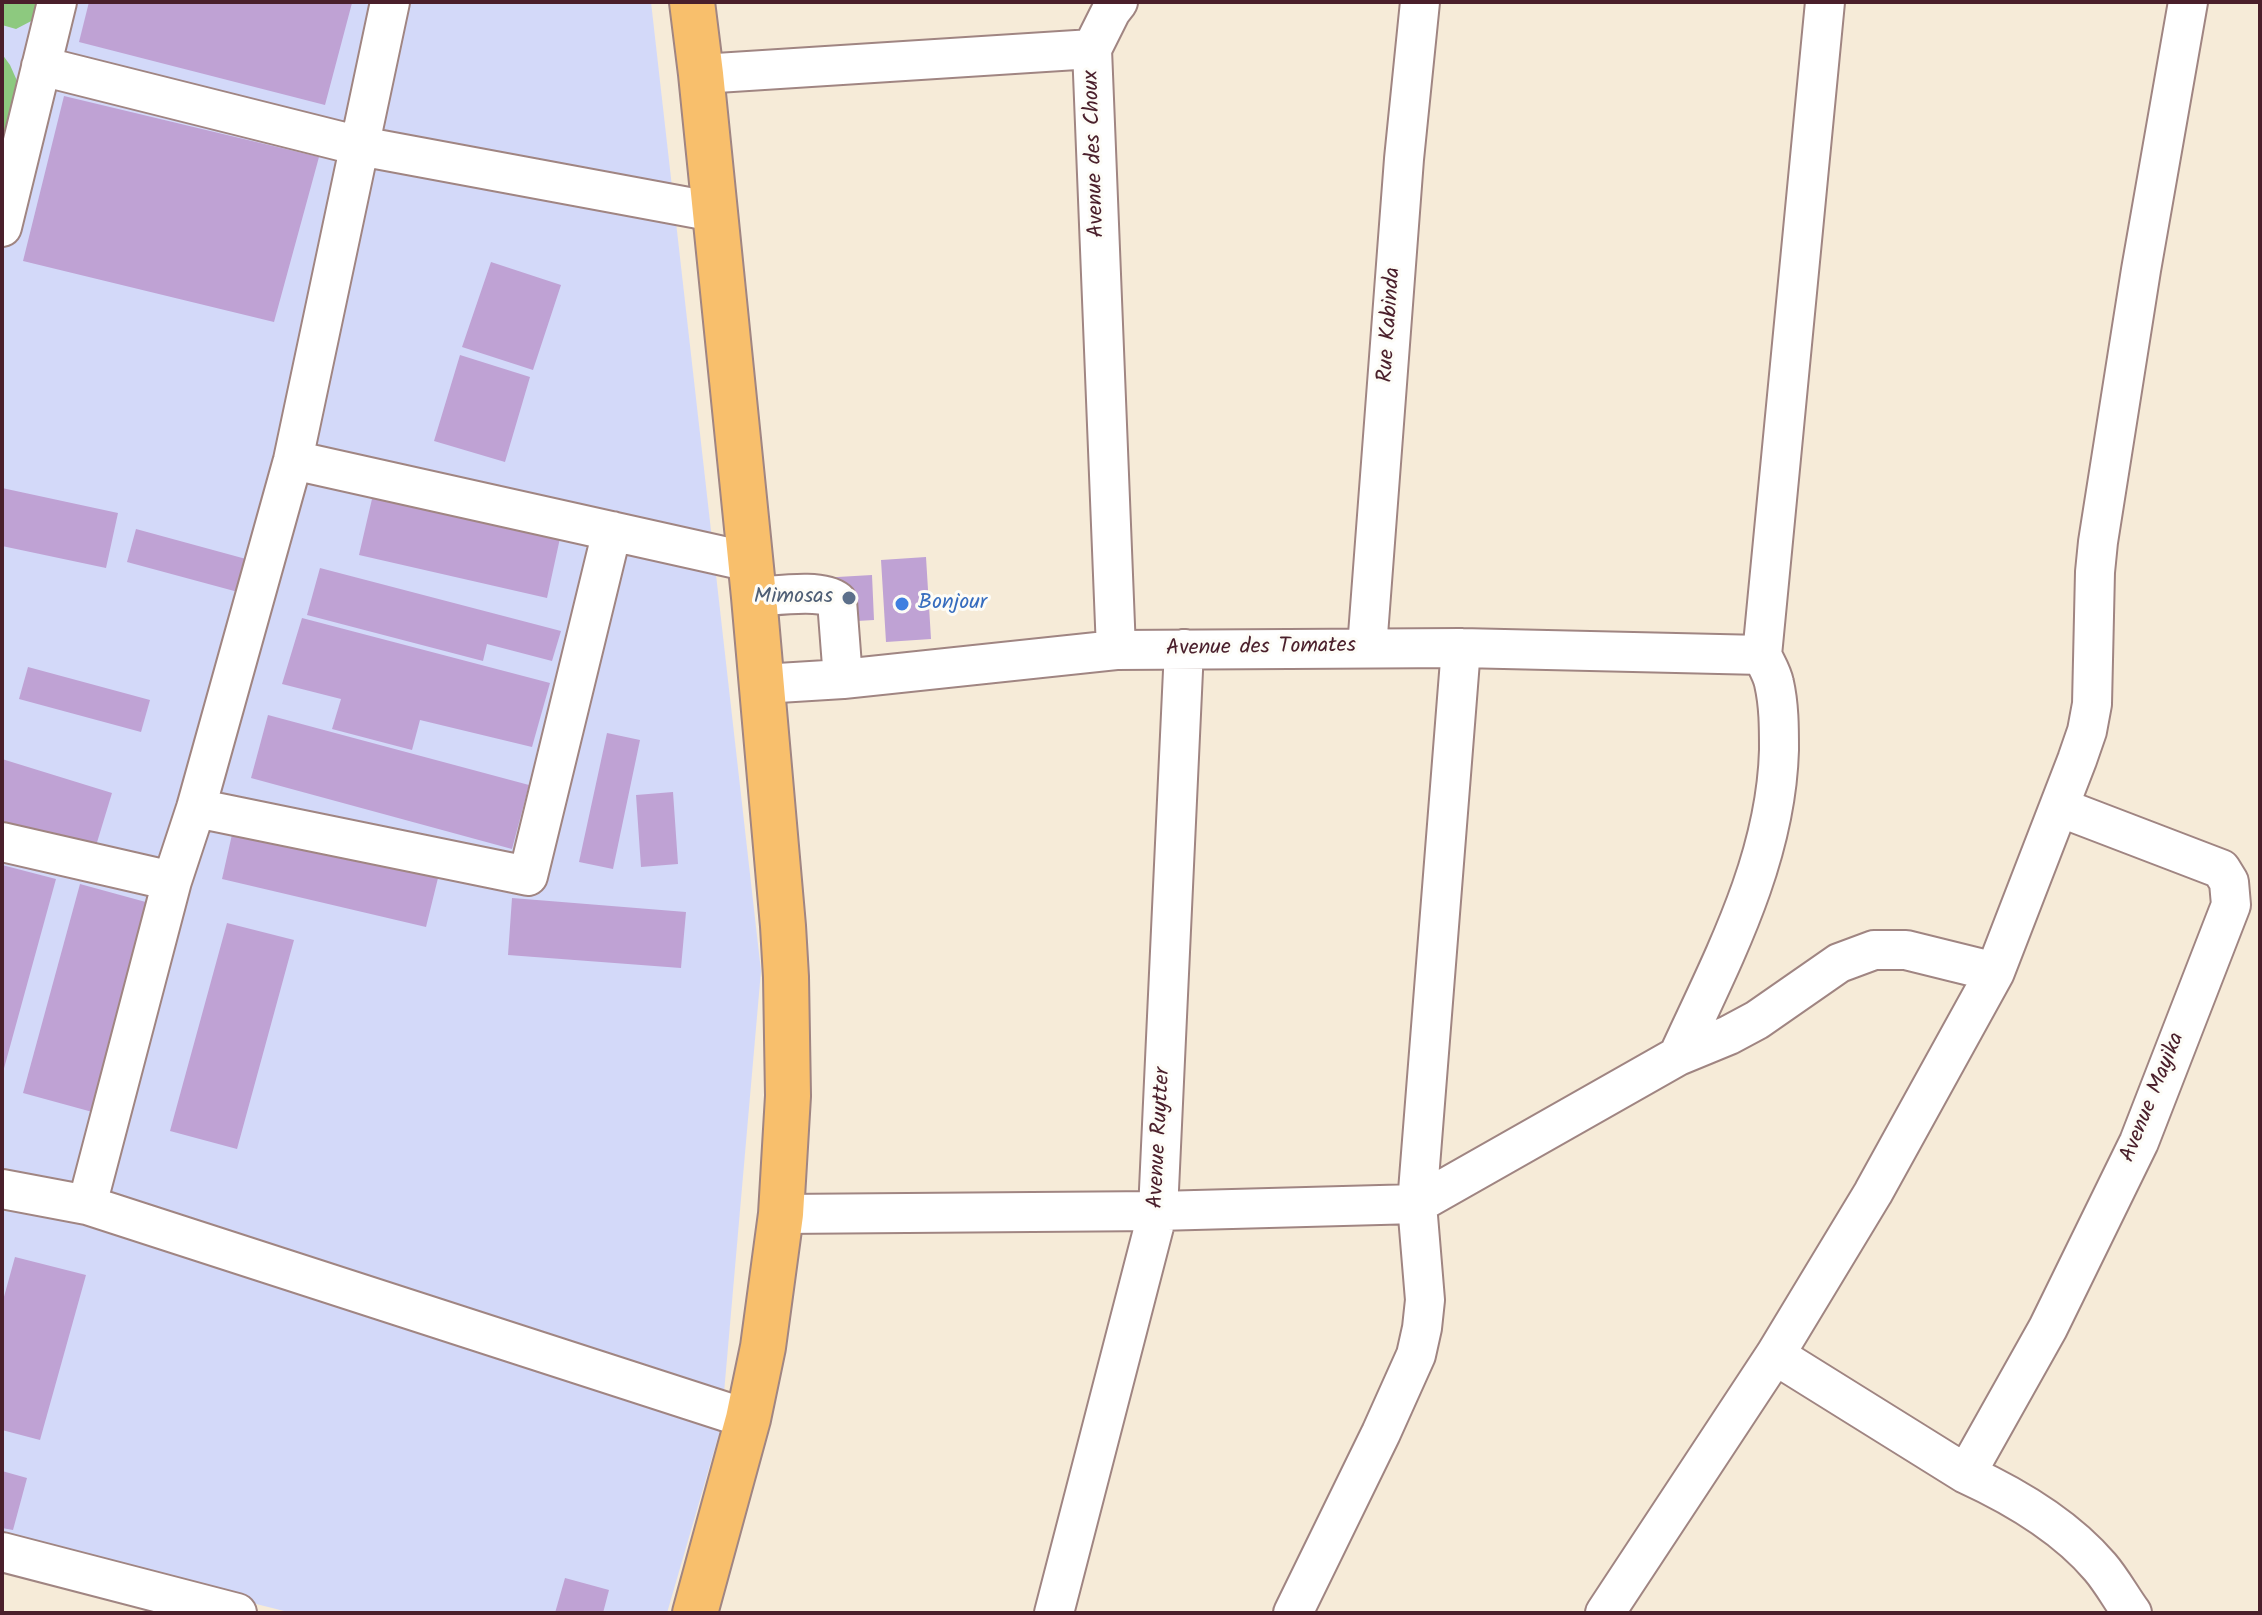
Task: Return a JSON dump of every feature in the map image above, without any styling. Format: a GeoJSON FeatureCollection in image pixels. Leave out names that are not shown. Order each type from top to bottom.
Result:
{"type":"FeatureCollection","features":[{"type":"Feature","properties":{"kind":"main road"},"geometry":{"type":"LineString","coordinates":[[692,2],[762,684],[786,977],[788,1096],[781,1214],[763,1347],[748,1419],[695,1613]]}},
{"type":"Feature","properties":{"kind":"street"},"geometry":{"type":"LineString","coordinates":[[2,227],[57,2]]}},
{"type":"Feature","properties":{"kind":"street"},"geometry":{"type":"LineString","coordinates":[[87,1205],[172,881],[196,808],[293,460],[390,2]]}},
{"type":"Feature","properties":{"kind":"street"},"geometry":{"type":"LineString","coordinates":[[1092,49],[1118,2]]}},
{"type":"Feature","properties":{"kind":"street","name":"Rue Kabinda"},"geometry":{"type":"LineString","coordinates":[[1367,648],[1404,159],[1420,2]]}},
{"type":"Feature","properties":{"kind":"street"},"geometry":{"type":"LineString","coordinates":[[1678,1056],[1740,921],[1757,873],[1778,779],[1779,712],[1773,680],[1762,655],[1825,2]]}},
{"type":"Feature","properties":{"kind":"street"},"geometry":{"type":"LineString","coordinates":[[1605,1613],[1775,1355],[1873,1193],[1995,972],[2087,731],[2092,704],[2098,542],[2188,2]]}},
{"type":"Feature","properties":{"kind":"street","name":"Avenue des Choux"},"geometry":{"type":"LineString","coordinates":[[701,74],[1092,49],[1116,650]]}},
{"type":"Feature","properties":{"kind":"street"},"geometry":{"type":"LineString","coordinates":[[41,66],[360,146],[715,212]]}},
{"type":"Feature","properties":{"kind":"street"},"geometry":{"type":"LineString","coordinates":[[293,460],[612,531],[752,579],[831,597],[837,601],[843,679]]}},
{"type":"Feature","properties":{"kind":"street"},"geometry":{"type":"LineString","coordinates":[[196,808],[528,876],[612,531]]}},
{"type":"Feature","properties":{"kind":"street"},"geometry":{"type":"LineString","coordinates":[[1293,1613],[1416,1355],[1425,1300],[1417,1204],[1461,648]]}},
{"type":"Feature","properties":{"kind":"street","name":"Avenue des Tomates"},"geometry":{"type":"LineString","coordinates":[[762,684],[843,679],[1116,650],[1461,648],[1762,655]]}},
{"type":"Feature","properties":{"kind":"street","name":"Avenue Ruytter"},"geometry":{"type":"LineString","coordinates":[[1054,1613],[1158,1211],[1184,649]]}},
{"type":"Feature","properties":{"kind":"street","name":"Avenue Mayika"},"geometry":{"type":"LineString","coordinates":[[1966,1474],[2048,1328],[2139,1142],[2231,905],[2229,882],[2221,869],[2059,807]]}},
{"type":"Feature","properties":{"kind":"street"},"geometry":{"type":"LineString","coordinates":[[2,842],[172,881]]}},
{"type":"Feature","properties":{"kind":"street"},"geometry":{"type":"LineString","coordinates":[[781,1214],[1158,1211],[1417,1204],[1678,1056],[1757,1020],[1839,963],[1874,950],[1906,950],[1995,972]]}},
{"type":"Feature","properties":{"kind":"street"},"geometry":{"type":"LineString","coordinates":[[2,1189],[87,1205],[748,1419]]}},
{"type":"Feature","properties":{"kind":"street"},"geometry":{"type":"LineString","coordinates":[[1775,1355],[2063,1531],[2100,1567],[2132,1613]]}},
{"type":"Feature","properties":{"kind":"street"},"geometry":{"type":"LineString","coordinates":[[2,1552],[237,1613]]}},
{"type":"Feature","properties":{"kind":"shaded area"},"geometry":{"type":"Polygon","coordinates":[[[2,2],[651,2],[761,971],[721,1427],[667,1613],[292,1613],[2,1540],[2,2]]]}},
{"type":"Feature","properties":{"kind":"green space"},"geometry":{"type":"Polygon","coordinates":[[[2,2],[45,2],[39,17],[16,29],[2,25],[2,2]]]}},
{"type":"Feature","properties":{"kind":"green space"},"geometry":{"type":"Polygon","coordinates":[[[2,54],[18,83],[2,168],[2,54]]]}},
{"type":"Feature","properties":{"kind":"building"},"geometry":{"type":"Polygon","coordinates":[[[89,2],[352,3],[325,105],[79,42],[89,2]]]}},
{"type":"Feature","properties":{"kind":"building"},"geometry":{"type":"Polygon","coordinates":[[[64,96],[319,157],[274,322],[23,261],[64,96]]]}},
{"type":"Feature","properties":{"kind":"building"},"geometry":{"type":"Polygon","coordinates":[[[491,262],[561,285],[533,370],[462,347],[491,262]]]}},
{"type":"Feature","properties":{"kind":"building"},"geometry":{"type":"Polygon","coordinates":[[[460,355],[530,377],[505,462],[434,441],[460,355]]]}},
{"type":"Feature","properties":{"kind":"building"},"geometry":{"type":"Polygon","coordinates":[[[375,486],[562,529],[547,598],[359,555],[375,486]]]}},
{"type":"Feature","properties":{"kind":"building"},"geometry":{"type":"Polygon","coordinates":[[[2,488],[118,513],[106,568],[2,546],[2,488]]]}},
{"type":"Feature","properties":{"kind":"building"},"geometry":{"type":"Polygon","coordinates":[[[136,529],[246,559],[238,592],[127,562],[136,529]]]}},
{"type":"Feature","properties":{"kind":"building"},"geometry":{"type":"Polygon","coordinates":[[[926,557],[931,639],[886,642],[881,560],[926,557]]]}},
{"type":"Feature","properties":{"kind":"building"},"geometry":{"type":"Polygon","coordinates":[[[320,568],[561,631],[552,661],[487,644],[483,661],[307,615],[320,568]]]}},
{"type":"Feature","properties":{"kind":"building"},"geometry":{"type":"Polygon","coordinates":[[[872,575],[874,620],[823,623],[820,578],[872,575]]]}},
{"type":"Feature","properties":{"kind":"building"},"geometry":{"type":"Polygon","coordinates":[[[302,618],[550,683],[532,747],[420,720],[412,750],[332,729],[341,699],[282,684],[302,618]]]}},
{"type":"Feature","properties":{"kind":"building"},"geometry":{"type":"Polygon","coordinates":[[[28,667],[150,700],[141,732],[19,699],[28,667]]]}},
{"type":"Feature","properties":{"kind":"building"},"geometry":{"type":"Polygon","coordinates":[[[268,715],[529,785],[512,849],[251,778],[268,715]]]}},
{"type":"Feature","properties":{"kind":"building"},"geometry":{"type":"Polygon","coordinates":[[[607,733],[640,740],[613,869],[579,862],[607,733]]]}},
{"type":"Feature","properties":{"kind":"building"},"geometry":{"type":"Polygon","coordinates":[[[2,759],[112,793],[95,849],[2,821],[2,759]]]}},
{"type":"Feature","properties":{"kind":"building"},"geometry":{"type":"Polygon","coordinates":[[[673,792],[678,864],[641,867],[636,795],[673,792]]]}},
{"type":"Feature","properties":{"kind":"building"},"geometry":{"type":"Polygon","coordinates":[[[233,830],[438,878],[426,927],[222,879],[233,830]]]}},
{"type":"Feature","properties":{"kind":"building"},"geometry":{"type":"Polygon","coordinates":[[[2,865],[56,879],[3,1072],[2,1072],[2,865]]]}},
{"type":"Feature","properties":{"kind":"building"},"geometry":{"type":"Polygon","coordinates":[[[80,884],[153,904],[96,1113],[23,1093],[80,884]]]}},
{"type":"Feature","properties":{"kind":"building"},"geometry":{"type":"Polygon","coordinates":[[[512,898],[686,912],[681,968],[508,955],[512,898]]]}},
{"type":"Feature","properties":{"kind":"building"},"geometry":{"type":"Polygon","coordinates":[[[227,923],[294,940],[237,1149],[170,1131],[227,923]]]}},
{"type":"Feature","properties":{"kind":"building"},"geometry":{"type":"Polygon","coordinates":[[[15,1257],[86,1275],[40,1440],[2,1430],[2,1304],[15,1257]]]}},
{"type":"Feature","properties":{"kind":"building"},"geometry":{"type":"Polygon","coordinates":[[[2,1471],[27,1478],[13,1530],[2,1528],[2,1471]]]}},
{"type":"Feature","properties":{"kind":"building"},"geometry":{"type":"Polygon","coordinates":[[[565,1578],[609,1590],[603,1613],[555,1613],[565,1578]]]}},
{"type":"Feature","properties":{"kind":"place","name":"Mimosas"},"geometry":{"type":"Point","coordinates":[849,598]}},
{"type":"Feature","properties":{"kind":"place","name":"Bonjour"},"geometry":{"type":"Point","coordinates":[902,604]}}]}
